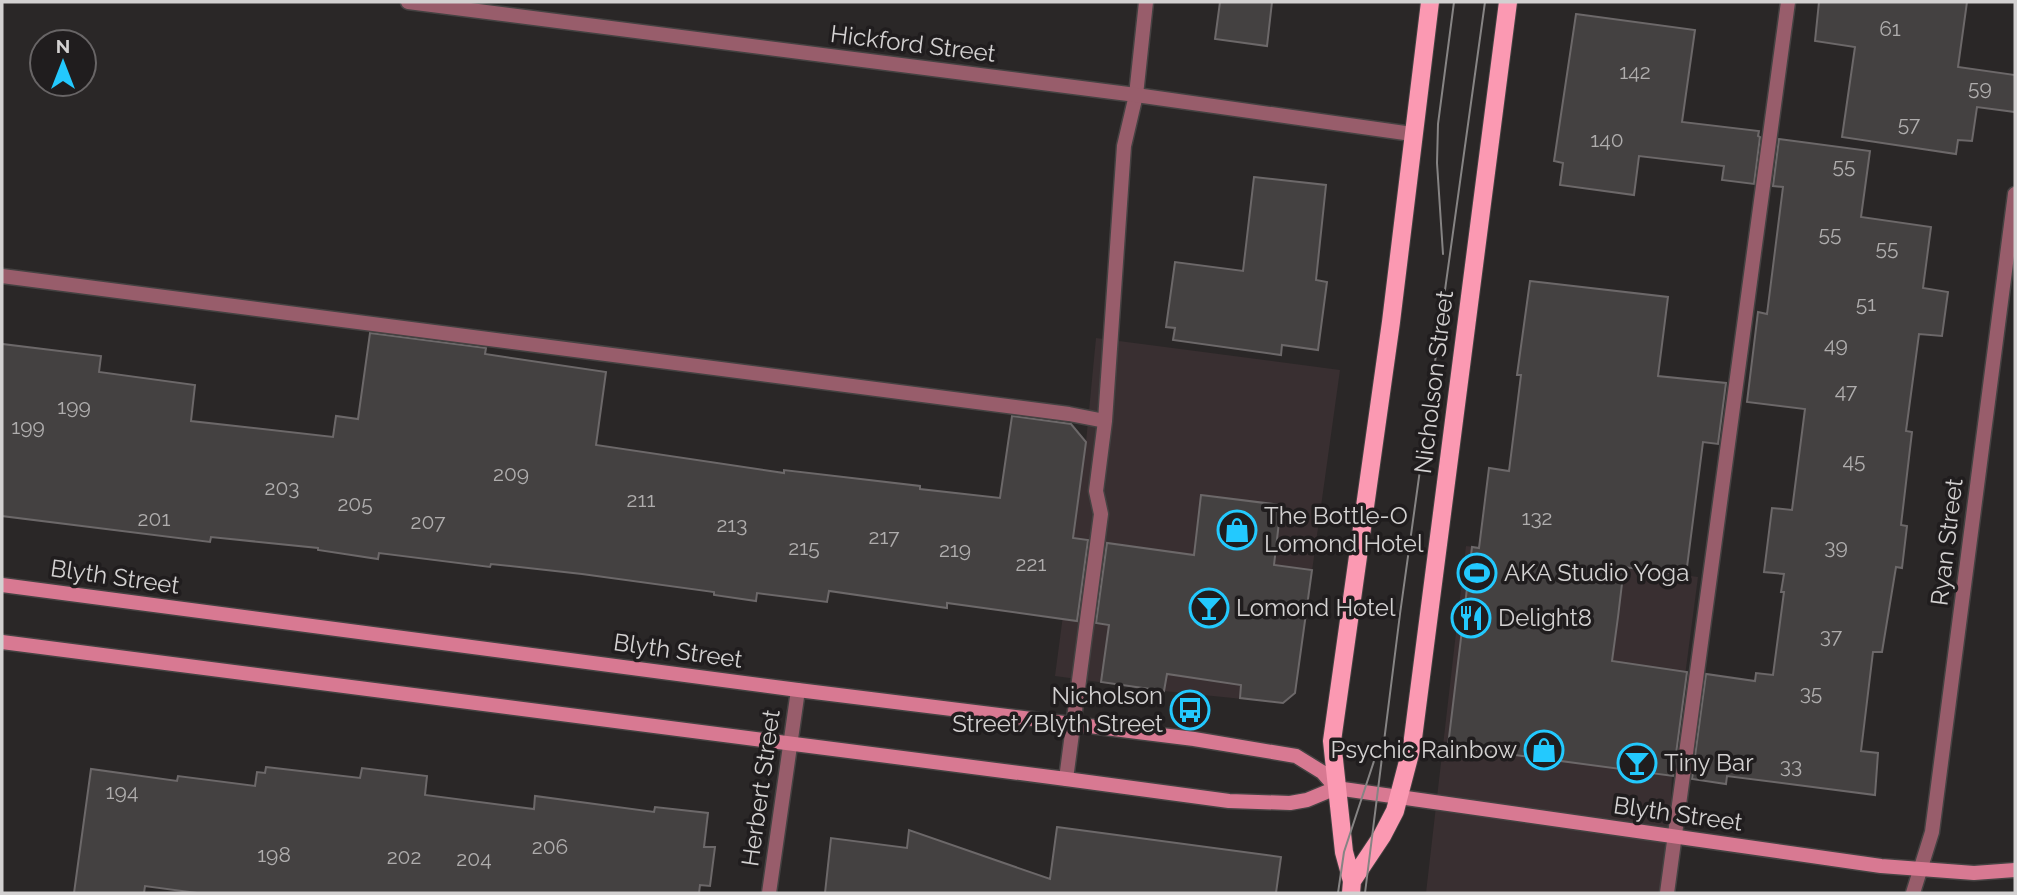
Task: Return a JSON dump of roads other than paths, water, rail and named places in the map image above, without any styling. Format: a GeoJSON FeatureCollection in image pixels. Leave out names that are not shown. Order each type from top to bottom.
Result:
{"type":"FeatureCollection","features":[{"type":"Feature","properties":{"kind":"main road","name":"Nicholson Street"},"geometry":{"type":"LineString","coordinates":[[1352,887],[1344,852],[1332,741],[1391,322],[1430,2]]}},
{"type":"Feature","properties":{"kind":"main road","name":"Nicholson Street"},"geometry":{"type":"LineString","coordinates":[[1352,887],[1382,836],[1400,798],[1412,746],[1508,2]]}},
{"type":"Feature","properties":{"kind":"street","name":"Hickford Street"},"geometry":{"type":"LineString","coordinates":[[408,2],[1136,95],[1412,134]]}},
{"type":"Feature","properties":{"kind":"street"},"geometry":{"type":"LineString","coordinates":[[1066,779],[1101,514],[1096,491],[1105,421],[1125,146],[1136,95],[1146,2]]}},
{"type":"Feature","properties":{"kind":"street"},"geometry":{"type":"LineString","coordinates":[[1667,893],[1788,2]]}},
{"type":"Feature","properties":{"kind":"street","name":"Ryan Street"},"geometry":{"type":"LineString","coordinates":[[1913,893],[1923,869],[1935,813],[2015,194]]}},
{"type":"Feature","properties":{"kind":"street"},"geometry":{"type":"LineString","coordinates":[[2,276],[1069,414],[1105,421]]}},
{"type":"Feature","properties":{"kind":"street","name":"Blyth Street"},"geometry":{"type":"LineString","coordinates":[[2,585],[798,690],[1194,739],[1296,756],[1316,767],[1336,788],[1675,837],[1881,866],[1974,873],[2015,870]]}},
{"type":"Feature","properties":{"kind":"street"},"geometry":{"type":"LineString","coordinates":[[2,642],[1228,801],[1290,803],[1307,800],[1336,788]]}},
{"type":"Feature","properties":{"kind":"street","name":"Herbert Street"},"geometry":{"type":"LineString","coordinates":[[769,893],[798,690]]}},
{"type":"Feature","properties":{"kind":"tram line"},"geometry":{"type":"LineString","coordinates":[[1443,254],[1437,163],[1438,124],[1454,2]]}},
{"type":"Feature","properties":{"kind":"tram line"},"geometry":{"type":"LineString","coordinates":[[1365,893],[1400,614],[1485,2]]}},
{"type":"Feature","properties":{"kind":"tram line"},"geometry":{"type":"LineString","coordinates":[[1338,893],[1344,852],[1376,755]]}},
{"type":"Feature","properties":{"kind":"place","name":"The Bottle-O Lomond Hotel"},"geometry":{"type":"Point","coordinates":[1237,530]}},
{"type":"Feature","properties":{"kind":"place","name":"AKA Studio Yoga"},"geometry":{"type":"Point","coordinates":[1477,573]}},
{"type":"Feature","properties":{"kind":"place","name":"Lomond Hotel"},"geometry":{"type":"Point","coordinates":[1209,608]}},
{"type":"Feature","properties":{"kind":"place","name":"Delight8"},"geometry":{"type":"Point","coordinates":[1471,618]}},
{"type":"Feature","properties":{"kind":"place","name":"Nicholson Street/Blyth Street"},"geometry":{"type":"Point","coordinates":[1190,710]}},
{"type":"Feature","properties":{"kind":"place","name":"Psychic Rainbow"},"geometry":{"type":"Point","coordinates":[1544,750]}},
{"type":"Feature","properties":{"kind":"place","name":"Tiny Bar"},"geometry":{"type":"Point","coordinates":[1637,763]}}]}
